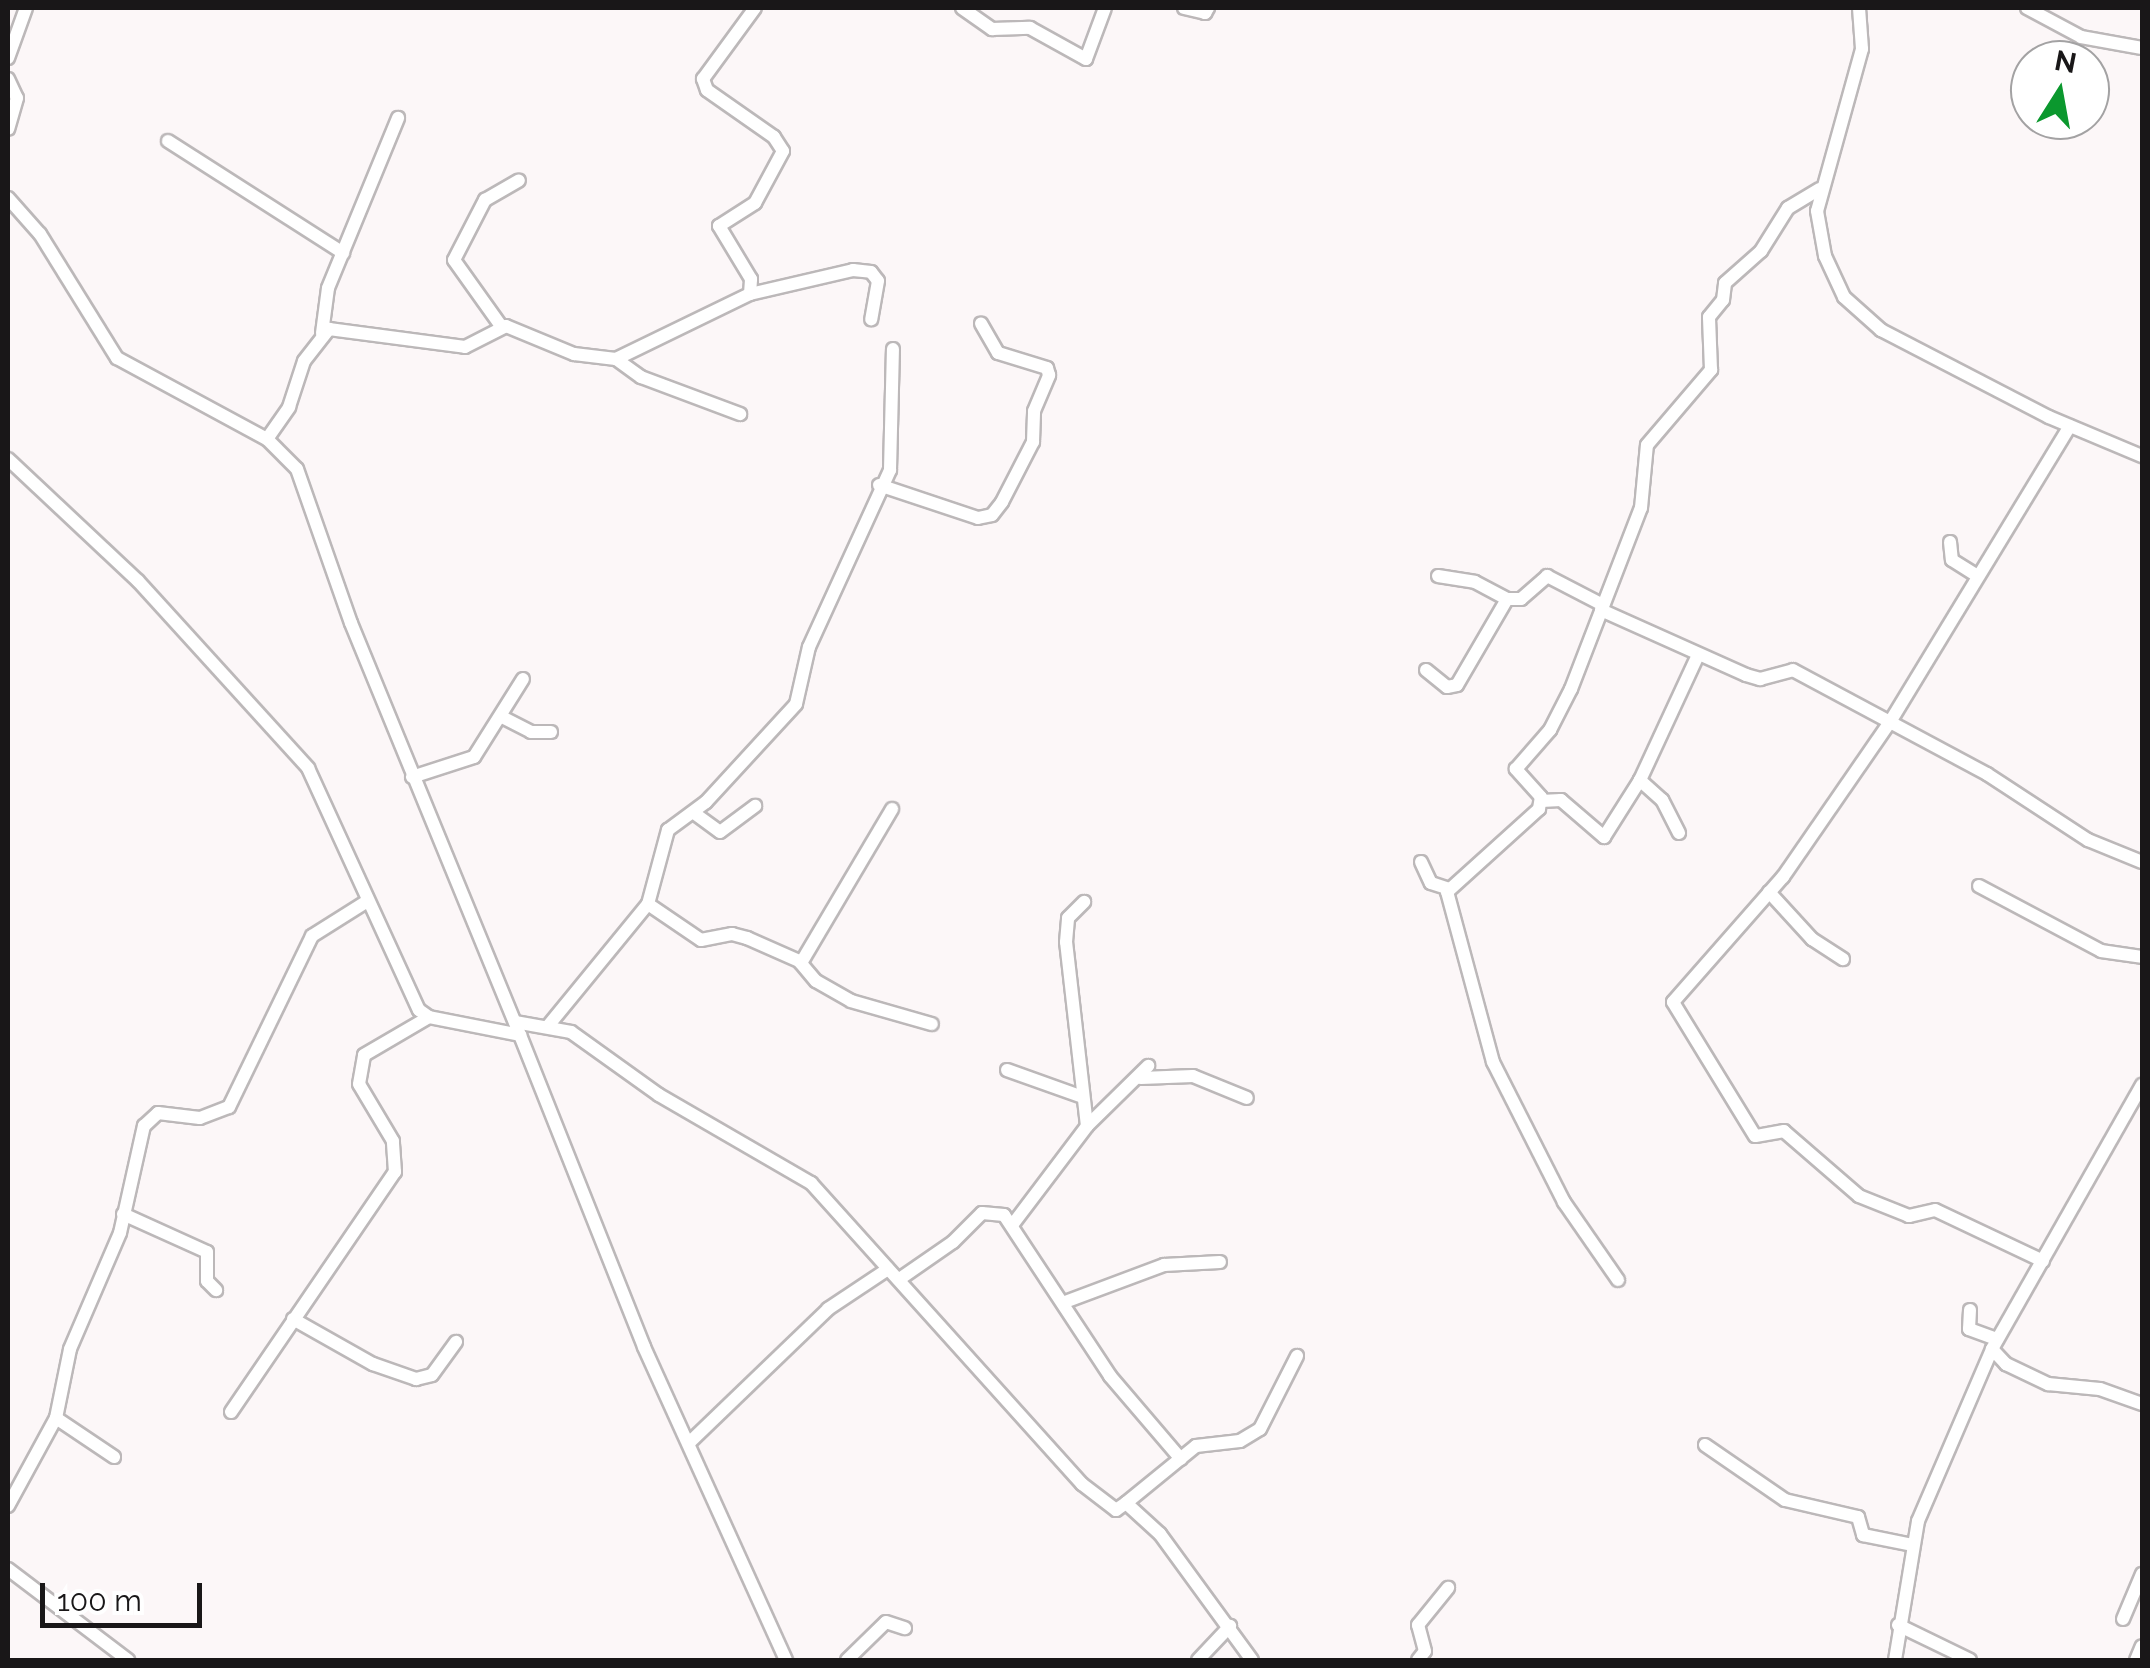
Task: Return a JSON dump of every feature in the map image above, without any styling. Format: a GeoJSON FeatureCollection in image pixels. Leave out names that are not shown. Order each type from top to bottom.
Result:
{"type":"FeatureCollection","features":[{"type":"Feature","properties":{"kind":"street"},"geometry":{"type":"LineString","coordinates":[[750,294],[751,278],[719,226],[755,203],[782,151],[774,137],[707,90],[704,79],[755,8]]}},
{"type":"Feature","properties":{"kind":"street"},"geometry":{"type":"LineString","coordinates":[[962,8],[992,29],[1030,28],[1086,59],[1105,8]]}},
{"type":"Feature","properties":{"kind":"street"},"geometry":{"type":"LineString","coordinates":[[1184,8],[1205,13],[1208,8]]}},
{"type":"Feature","properties":{"kind":"street"},"geometry":{"type":"LineString","coordinates":[[1860,8],[1862,49],[1820,189],[1818,230],[1824,256],[1855,310],[1881,330],[2070,426],[2142,456]]}},
{"type":"Feature","properties":{"kind":"street"},"geometry":{"type":"LineString","coordinates":[[2027,8],[2082,38],[2142,48]]}},
{"type":"Feature","properties":{"kind":"street"},"geometry":{"type":"LineString","coordinates":[[8,58],[28,10]]}},
{"type":"Feature","properties":{"kind":"street"},"geometry":{"type":"LineString","coordinates":[[8,80],[18,98],[8,129]]}},
{"type":"Feature","properties":{"kind":"street"},"geometry":{"type":"LineString","coordinates":[[268,439],[322,333],[320,312],[398,118]]}},
{"type":"Feature","properties":{"kind":"street"},"geometry":{"type":"LineString","coordinates":[[168,140],[343,253]]}},
{"type":"Feature","properties":{"kind":"street"},"geometry":{"type":"LineString","coordinates":[[518,180],[490,194],[455,255],[501,326],[574,354],[616,359],[641,377],[740,414]]}},
{"type":"Feature","properties":{"kind":"street"},"geometry":{"type":"LineString","coordinates":[[1541,801],[1516,769],[1558,718],[1641,508],[1647,445],[1712,370],[1709,317],[1723,300],[1725,283],[1762,251],[1788,208],[1820,189]]}},
{"type":"Feature","properties":{"kind":"street"},"geometry":{"type":"LineString","coordinates":[[8,198],[46,244],[117,358],[268,439],[287,454],[308,492],[412,777],[518,1028],[644,1347],[786,1660]]}},
{"type":"Feature","properties":{"kind":"street"},"geometry":{"type":"LineString","coordinates":[[616,359],[750,294],[854,270],[871,272],[878,281],[872,319]]}},
{"type":"Feature","properties":{"kind":"street"},"geometry":{"type":"LineString","coordinates":[[879,484],[978,518],[992,515],[1002,502],[1033,442],[1034,411],[1049,375],[1047,368],[998,353],[981,324]]}},
{"type":"Feature","properties":{"kind":"street"},"geometry":{"type":"LineString","coordinates":[[322,333],[354,328],[465,346],[501,326]]}},
{"type":"Feature","properties":{"kind":"street"},"geometry":{"type":"LineString","coordinates":[[548,1026],[648,904],[662,838],[694,813],[796,704],[809,647],[893,450],[893,349]]}},
{"type":"Feature","properties":{"kind":"street"},"geometry":{"type":"LineString","coordinates":[[2044,1261],[1935,1210],[1910,1216],[1859,1196],[1784,1131],[1753,1134],[1672,1002],[1769,892],[1890,722],[2070,426]]}},
{"type":"Feature","properties":{"kind":"street"},"geometry":{"type":"LineString","coordinates":[[8,460],[138,581],[296,752],[317,781],[366,902],[429,1017]]}},
{"type":"Feature","properties":{"kind":"street"},"geometry":{"type":"LineString","coordinates":[[1950,542],[1952,560],[1976,575]]}},
{"type":"Feature","properties":{"kind":"street"},"geometry":{"type":"LineString","coordinates":[[1438,576],[1475,582],[1507,599],[1521,600],[1551,576],[1602,608],[1760,680],[1788,668],[1890,722],[2075,833],[2140,855]]}},
{"type":"Feature","properties":{"kind":"street"},"geometry":{"type":"LineString","coordinates":[[1426,670],[1447,687],[1457,685],[1507,599]]}},
{"type":"Feature","properties":{"kind":"street"},"geometry":{"type":"LineString","coordinates":[[1448,888],[1519,830],[1541,801],[1561,800],[1604,837],[1640,780],[1698,654]]}},
{"type":"Feature","properties":{"kind":"street"},"geometry":{"type":"LineString","coordinates":[[412,777],[467,763],[502,717],[523,679]]}},
{"type":"Feature","properties":{"kind":"street"},"geometry":{"type":"LineString","coordinates":[[502,717],[531,732],[551,732]]}},
{"type":"Feature","properties":{"kind":"street"},"geometry":{"type":"LineString","coordinates":[[1640,780],[1662,800],[1679,833]]}},
{"type":"Feature","properties":{"kind":"street"},"geometry":{"type":"LineString","coordinates":[[694,813],[720,832],[756,806]]}},
{"type":"Feature","properties":{"kind":"street"},"geometry":{"type":"LineString","coordinates":[[801,963],[892,809]]}},
{"type":"Feature","properties":{"kind":"street"},"geometry":{"type":"LineString","coordinates":[[1421,862],[1431,883],[1448,888]]}},
{"type":"Feature","properties":{"kind":"street"},"geometry":{"type":"LineString","coordinates":[[1979,886],[2101,951],[2142,957]]}},
{"type":"Feature","properties":{"kind":"street"},"geometry":{"type":"LineString","coordinates":[[1448,888],[1493,1062],[1573,1219],[1618,1280]]}},
{"type":"Feature","properties":{"kind":"street"},"geometry":{"type":"LineString","coordinates":[[1769,892],[1812,938],[1844,959]]}},
{"type":"Feature","properties":{"kind":"street"},"geometry":{"type":"LineString","coordinates":[[8,1506],[56,1418],[70,1349],[123,1214],[134,1149],[148,1120],[158,1114],[210,1117],[229,1107],[312,936],[366,902]]}},
{"type":"Feature","properties":{"kind":"street"},"geometry":{"type":"LineString","coordinates":[[1084,902],[1068,918],[1066,933],[1080,1096],[1087,1126]]}},
{"type":"Feature","properties":{"kind":"street"},"geometry":{"type":"LineString","coordinates":[[648,904],[700,940],[734,934],[801,963],[816,981],[851,1001],[932,1024]]}},
{"type":"Feature","properties":{"kind":"street"},"geometry":{"type":"LineString","coordinates":[[231,1412],[396,1167],[393,1141],[360,1084],[364,1055],[429,1017],[518,1028],[548,1026],[585,1040],[659,1095],[811,1183],[888,1269],[901,1278],[1082,1484],[1116,1510],[1196,1446],[1240,1441],[1260,1429],[1297,1356]]}},
{"type":"Feature","properties":{"kind":"street"},"geometry":{"type":"LineString","coordinates":[[1007,1070],[1080,1096]]}},
{"type":"Feature","properties":{"kind":"street"},"geometry":{"type":"LineString","coordinates":[[1014,1224],[1087,1126],[1145,1072],[1193,1076],[1248,1098]]}},
{"type":"Feature","properties":{"kind":"street"},"geometry":{"type":"LineString","coordinates":[[1895,1660],[1912,1545],[1994,1344],[2142,1086]]}},
{"type":"Feature","properties":{"kind":"street"},"geometry":{"type":"LineString","coordinates":[[901,1278],[984,1212],[1000,1212],[1014,1224],[1110,1376],[1181,1459]]}},
{"type":"Feature","properties":{"kind":"street"},"geometry":{"type":"LineString","coordinates":[[123,1214],[207,1252],[207,1281],[216,1290]]}},
{"type":"Feature","properties":{"kind":"street"},"geometry":{"type":"LineString","coordinates":[[1065,1302],[1164,1264],[1220,1262]]}},
{"type":"Feature","properties":{"kind":"street"},"geometry":{"type":"LineString","coordinates":[[690,1442],[828,1309],[888,1269]]}},
{"type":"Feature","properties":{"kind":"street"},"geometry":{"type":"LineString","coordinates":[[1970,1310],[1969,1329],[1994,1344],[2006,1364],[2048,1384],[2100,1388],[2142,1404]]}},
{"type":"Feature","properties":{"kind":"street"},"geometry":{"type":"LineString","coordinates":[[293,1319],[373,1364],[416,1379],[432,1375],[456,1342]]}},
{"type":"Feature","properties":{"kind":"street"},"geometry":{"type":"LineString","coordinates":[[56,1418],[114,1457]]}},
{"type":"Feature","properties":{"kind":"street"},"geometry":{"type":"LineString","coordinates":[[1705,1445],[1785,1500],[1858,1516],[1862,1535],[1912,1545]]}},
{"type":"Feature","properties":{"kind":"street"},"geometry":{"type":"LineString","coordinates":[[1126,1503],[1171,1546],[1252,1660]]}},
{"type":"Feature","properties":{"kind":"street"},"geometry":{"type":"LineString","coordinates":[[8,1569],[128,1660]]}},
{"type":"Feature","properties":{"kind":"street"},"geometry":{"type":"LineString","coordinates":[[2123,1618],[2142,1574]]}},
{"type":"Feature","properties":{"kind":"street"},"geometry":{"type":"LineString","coordinates":[[1418,1660],[1424,1651],[1418,1624],[1448,1588]]}},
{"type":"Feature","properties":{"kind":"street"},"geometry":{"type":"LineString","coordinates":[[847,1660],[886,1622],[906,1628]]}},
{"type":"Feature","properties":{"kind":"street"},"geometry":{"type":"LineString","coordinates":[[1898,1624],[1970,1660]]}},
{"type":"Feature","properties":{"kind":"street"},"geometry":{"type":"LineString","coordinates":[[1198,1660],[1230,1626]]}},
{"type":"Feature","properties":{"kind":"street"},"geometry":{"type":"LineString","coordinates":[[2136,1660],[2142,1646]]}}]}
